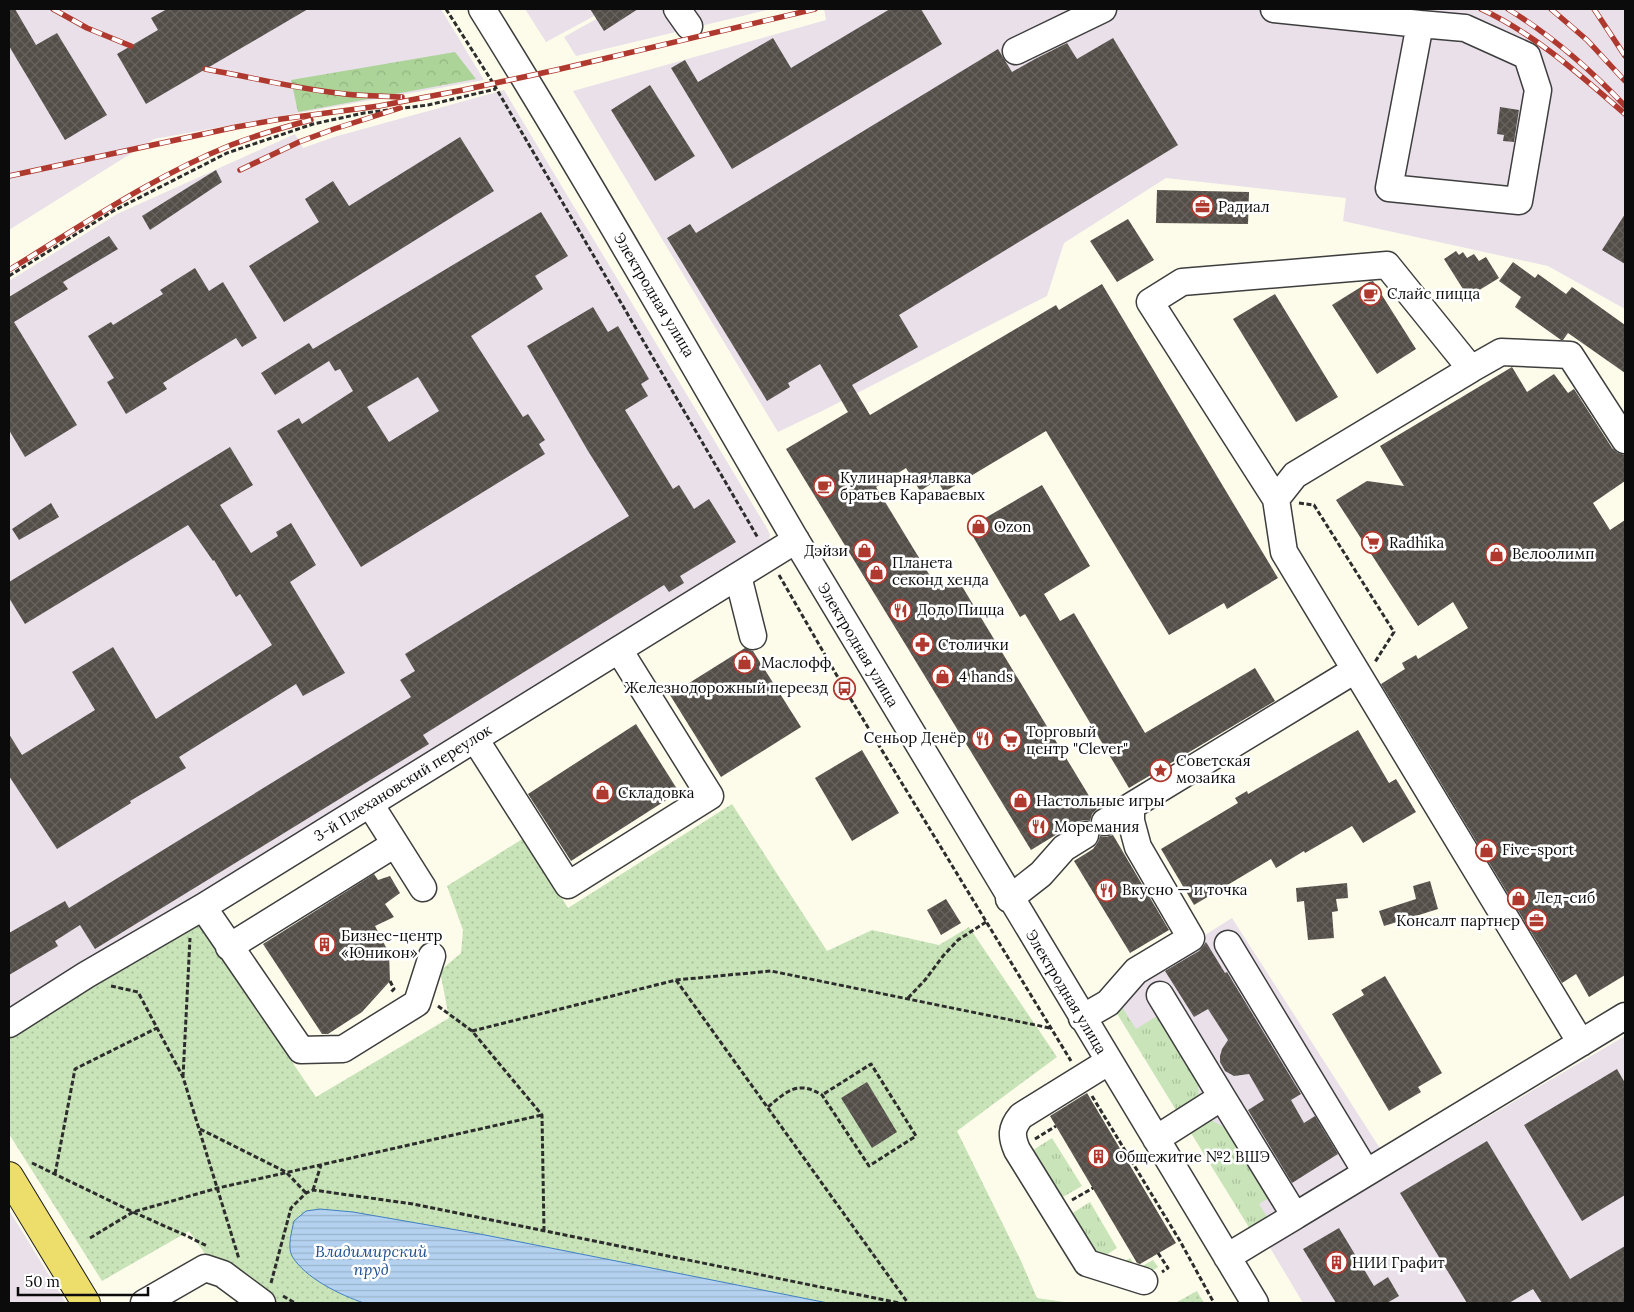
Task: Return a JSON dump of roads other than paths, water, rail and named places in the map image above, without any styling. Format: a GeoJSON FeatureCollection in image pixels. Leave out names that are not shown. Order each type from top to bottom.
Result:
{"type":"FeatureCollection","features":[{"type":"Feature","properties":{"kind":"main road"},"geometry":{"type":"LineString","coordinates":[[9,1176],[86,1303]]}},
{"type":"Feature","properties":{"kind":"street","name":"Электродная улица"},"geometry":{"type":"LineString","coordinates":[[482,9],[669,320],[796,540],[1009,898],[1255,1303]]}},
{"type":"Feature","properties":{"kind":"street"},"geometry":{"type":"LineString","coordinates":[[1016,50],[1103,9]]}},
{"type":"Feature","properties":{"kind":"street"},"geometry":{"type":"LineString","coordinates":[[1274,9],[1420,24],[1470,18],[1527,56],[1538,90],[1519,201],[1388,188],[1420,24]]}},
{"type":"Feature","properties":{"kind":"street"},"geometry":{"type":"LineString","coordinates":[[1471,369],[1388,265],[1182,282],[1150,302],[1276,499],[1284,552],[1581,1043]]}},
{"type":"Feature","properties":{"kind":"street"},"geometry":{"type":"LineString","coordinates":[[1276,499],[1295,475],[1501,352],[1570,355],[1625,440]]}},
{"type":"Feature","properties":{"kind":"street","name":"3-й Плехановский переулок"},"geometry":{"type":"LineString","coordinates":[[9,1024],[86,975],[205,911],[475,738],[796,540]]}},
{"type":"Feature","properties":{"kind":"street"},"geometry":{"type":"LineString","coordinates":[[738,576],[753,636]]}},
{"type":"Feature","properties":{"kind":"street"},"geometry":{"type":"LineString","coordinates":[[475,738],[568,885],[710,796],[619,650]]}},
{"type":"Feature","properties":{"kind":"street"},"geometry":{"type":"LineString","coordinates":[[1009,898],[1041,874],[1064,848],[1355,670]]}},
{"type":"Feature","properties":{"kind":"street"},"geometry":{"type":"LineString","coordinates":[[370,804],[424,888]]}},
{"type":"Feature","properties":{"kind":"street"},"geometry":{"type":"LineString","coordinates":[[1082,1018],[1108,1003],[1136,971],[1191,938],[1138,847],[1131,820],[1131,807]]}},
{"type":"Feature","properties":{"kind":"street"},"geometry":{"type":"LineString","coordinates":[[229,947],[395,844]]}},
{"type":"Feature","properties":{"kind":"street"},"geometry":{"type":"LineString","coordinates":[[205,911],[301,1050],[343,1049],[416,1003],[432,956]]}},
{"type":"Feature","properties":{"kind":"street"},"geometry":{"type":"LineString","coordinates":[[1228,944],[1366,1172]]}},
{"type":"Feature","properties":{"kind":"street"},"geometry":{"type":"LineString","coordinates":[[1160,995],[1295,1216]]}},
{"type":"Feature","properties":{"kind":"street"},"geometry":{"type":"LineString","coordinates":[[1227,1257],[1625,1016]]}},
{"type":"Feature","properties":{"kind":"street"},"geometry":{"type":"LineString","coordinates":[[1108,1062],[1021,1116],[1014,1124],[1012,1131],[1013,1140],[1017,1150],[1087,1263],[1144,1282]]}},
{"type":"Feature","properties":{"kind":"street"},"geometry":{"type":"LineString","coordinates":[[1156,1139],[1222,1097]]}},
{"type":"Feature","properties":{"kind":"street"},"geometry":{"type":"LineString","coordinates":[[234,1263],[271,1295]]}},
{"type":"Feature","properties":{"kind":"street"},"geometry":{"type":"LineString","coordinates":[[144,1303],[204,1268],[234,1263]]}},
{"type":"Feature","properties":{"kind":"street"},"geometry":{"type":"LineString","coordinates":[[171,1303],[234,1263]]}},
{"type":"Feature","properties":{"kind":"water","name":"Владимирский пруд"},"geometry":{"type":"Polygon","coordinates":[[[320,1209],[353,1212],[480,1234],[828,1303],[364,1303],[324,1285],[305,1272],[292,1256],[290,1243],[294,1221],[306,1211],[320,1209]]]}},
{"type":"Feature","properties":{"kind":"railway"},"geometry":{"type":"LineString","coordinates":[[53,9],[87,28],[131,46]]}},
{"type":"Feature","properties":{"kind":"railway"},"geometry":{"type":"LineString","coordinates":[[9,176],[236,127],[379,106],[463,90],[815,9]]}},
{"type":"Feature","properties":{"kind":"railway"},"geometry":{"type":"LineString","coordinates":[[1481,9],[1520,30],[1556,56],[1625,114]]}},
{"type":"Feature","properties":{"kind":"railway"},"geometry":{"type":"LineString","coordinates":[[1508,9],[1570,53],[1625,106]]}},
{"type":"Feature","properties":{"kind":"railway"},"geometry":{"type":"LineString","coordinates":[[1551,9],[1587,40],[1625,81]]}},
{"type":"Feature","properties":{"kind":"railway"},"geometry":{"type":"LineString","coordinates":[[1594,9],[1625,56]]}},
{"type":"Feature","properties":{"kind":"railway"},"geometry":{"type":"LineString","coordinates":[[205,69],[327,92],[402,97]]}},
{"type":"Feature","properties":{"kind":"railway"},"geometry":{"type":"LineString","coordinates":[[240,170],[299,142],[400,108]]}},
{"type":"Feature","properties":{"kind":"railway"},"geometry":{"type":"LineString","coordinates":[[9,270],[117,203],[173,172],[231,145],[311,120]]}},
{"type":"Feature","properties":{"kind":"place","name":"Радиал"},"geometry":{"type":"Point","coordinates":[1202,207]}},
{"type":"Feature","properties":{"kind":"place","name":"Слайс пицца"},"geometry":{"type":"Point","coordinates":[1371,294]}},
{"type":"Feature","properties":{"kind":"place","name":"Кулинарная лавка братьев Караваевых"},"geometry":{"type":"Point","coordinates":[824,487]}},
{"type":"Feature","properties":{"kind":"place","name":"Ozon"},"geometry":{"type":"Point","coordinates":[978,527]}},
{"type":"Feature","properties":{"kind":"place","name":"Radhika"},"geometry":{"type":"Point","coordinates":[1373,543]}},
{"type":"Feature","properties":{"kind":"place","name":"Дэйзи"},"geometry":{"type":"Point","coordinates":[864,551]}},
{"type":"Feature","properties":{"kind":"place","name":"Велоолимп"},"geometry":{"type":"Point","coordinates":[1496,554]}},
{"type":"Feature","properties":{"kind":"place","name":"Планета секонд хенда"},"geometry":{"type":"Point","coordinates":[876,572]}},
{"type":"Feature","properties":{"kind":"place","name":"Додо Пицца"},"geometry":{"type":"Point","coordinates":[901,610]}},
{"type":"Feature","properties":{"kind":"place","name":"Столички"},"geometry":{"type":"Point","coordinates":[922,645]}},
{"type":"Feature","properties":{"kind":"place","name":"Маслофф"},"geometry":{"type":"Point","coordinates":[745,663]}},
{"type":"Feature","properties":{"kind":"place","name":"4 hands"},"geometry":{"type":"Point","coordinates":[943,677]}},
{"type":"Feature","properties":{"kind":"place","name":"Железнодорожный переезд"},"geometry":{"type":"Point","coordinates":[844,688]}},
{"type":"Feature","properties":{"kind":"place","name":"Сеньор Денёр"},"geometry":{"type":"Point","coordinates":[982,738]}},
{"type":"Feature","properties":{"kind":"place","name":"Торговый центр \"Clever\""},"geometry":{"type":"Point","coordinates":[1010,741]}},
{"type":"Feature","properties":{"kind":"place","name":"Советская мозаика"},"geometry":{"type":"Point","coordinates":[1160,770]}},
{"type":"Feature","properties":{"kind":"place","name":"Складовка"},"geometry":{"type":"Point","coordinates":[602,793]}},
{"type":"Feature","properties":{"kind":"place","name":"Настольные игры"},"geometry":{"type":"Point","coordinates":[1020,801]}},
{"type":"Feature","properties":{"kind":"place","name":"Моремания"},"geometry":{"type":"Point","coordinates":[1038,827]}},
{"type":"Feature","properties":{"kind":"place","name":"Five-sport"},"geometry":{"type":"Point","coordinates":[1486,850]}},
{"type":"Feature","properties":{"kind":"place","name":"Вкусно — и точка"},"geometry":{"type":"Point","coordinates":[1106,890]}},
{"type":"Feature","properties":{"kind":"place","name":"Лед-сиб"},"geometry":{"type":"Point","coordinates":[1519,898]}},
{"type":"Feature","properties":{"kind":"place","name":"Консалт партнер"},"geometry":{"type":"Point","coordinates":[1536,921]}},
{"type":"Feature","properties":{"kind":"place","name":"Бизнес-центр «Юникон»"},"geometry":{"type":"Point","coordinates":[325,945]}},
{"type":"Feature","properties":{"kind":"place","name":"Общежитие №2 ВШЭ"},"geometry":{"type":"Point","coordinates":[1099,1157]}},
{"type":"Feature","properties":{"kind":"place","name":"НИИ Графит"},"geometry":{"type":"Point","coordinates":[1336,1263]}}]}
